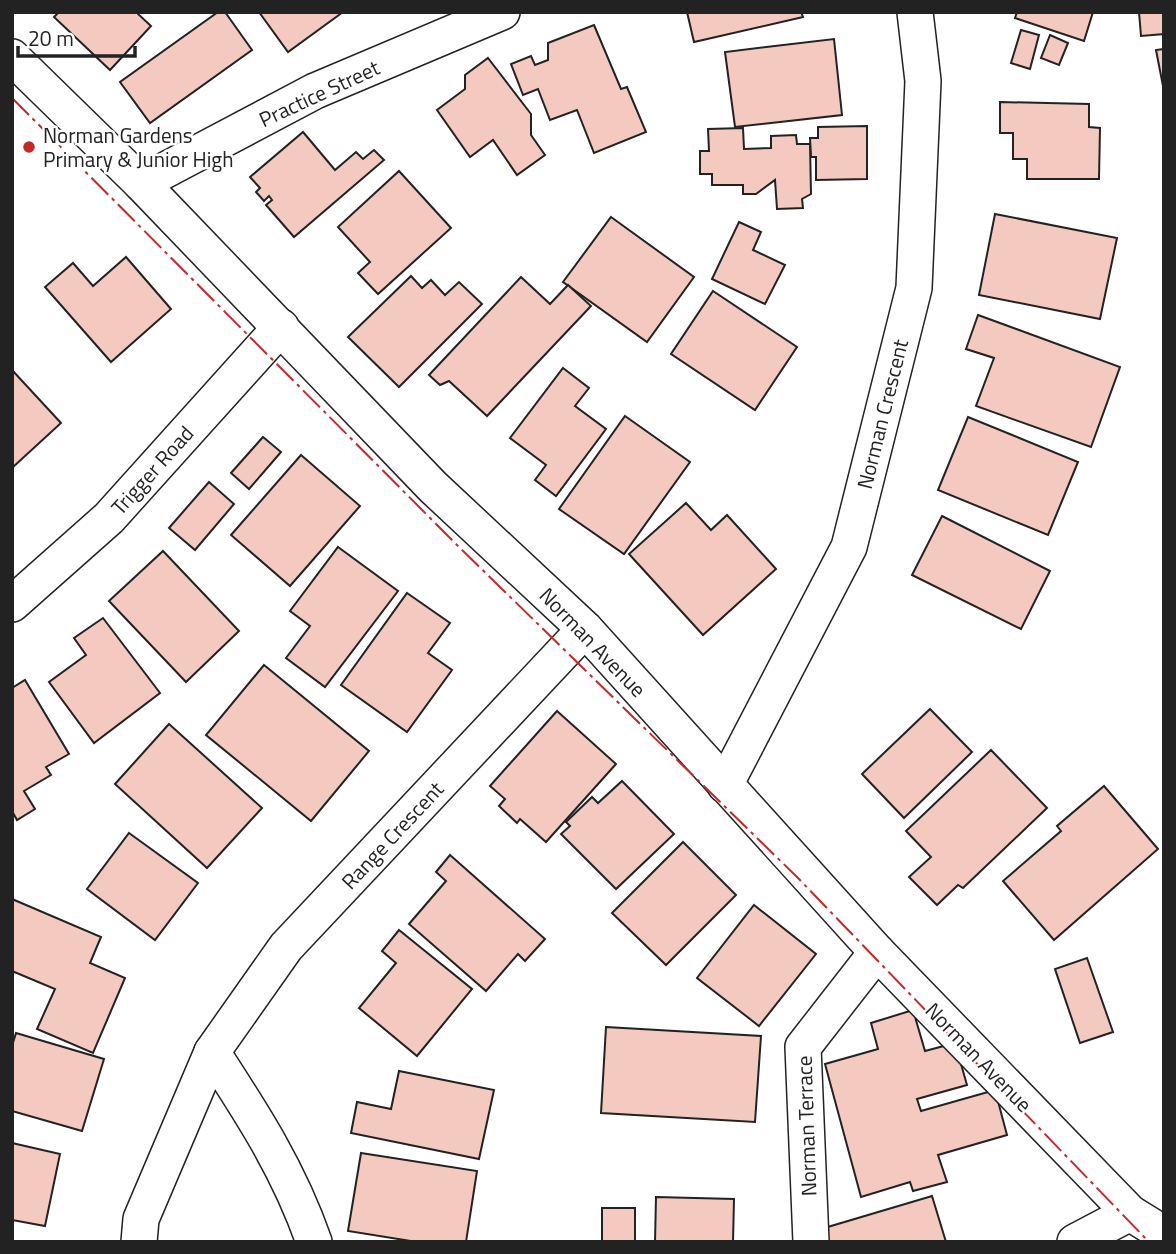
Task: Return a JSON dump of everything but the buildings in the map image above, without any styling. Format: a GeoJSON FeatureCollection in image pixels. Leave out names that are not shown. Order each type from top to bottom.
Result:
{"type":"FeatureCollection","features":[{"type":"Feature","properties":{"kind":"street","name":"Practice Street"},"geometry":{"type":"LineString","coordinates":[[141,183],[315,91],[502,12]]}},
{"type":"Feature","properties":{"kind":"street","name":"Norman Crescent"},"geometry":{"type":"LineString","coordinates":[[725,785],[849,547],[914,288],[923,81],[915,12]]}},
{"type":"Feature","properties":{"kind":"street","name":"Norman Avenue"},"geometry":{"type":"LineString","coordinates":[[12,57],[141,183],[433,487],[585,629],[1125,1227],[1164,1234]]}},
{"type":"Feature","properties":{"kind":"street","name":"Trigger Road"},"geometry":{"type":"LineString","coordinates":[[12,604],[109,518],[281,327]]}},
{"type":"Feature","properties":{"kind":"street","name":"Range Crescent"},"geometry":{"type":"LineString","coordinates":[[139,1242],[141,1219],[212,1052],[286,947],[585,629]]}},
{"type":"Feature","properties":{"kind":"street","name":"Norman Terrace"},"geometry":{"type":"LineString","coordinates":[[810,1242],[803,1047],[877,952]]}},
{"type":"Feature","properties":{"kind":"street"},"geometry":{"type":"LineString","coordinates":[[212,1052],[272,1144],[299,1199],[314,1242]]}},
{"type":"Feature","properties":{"kind":"street"},"geometry":{"type":"LineString","coordinates":[[1075,1242],[1125,1227]]}},
{"type":"Feature","properties":{"kind":"power"},"geometry":{"type":"LineString","coordinates":[[12,98],[457,545],[798,878],[1149,1242]]}},
{"type":"Feature","properties":{"kind":"place","name":"Norman Gardens Primary & Junior High"},"geometry":{"type":"Point","coordinates":[29,147]}}]}
